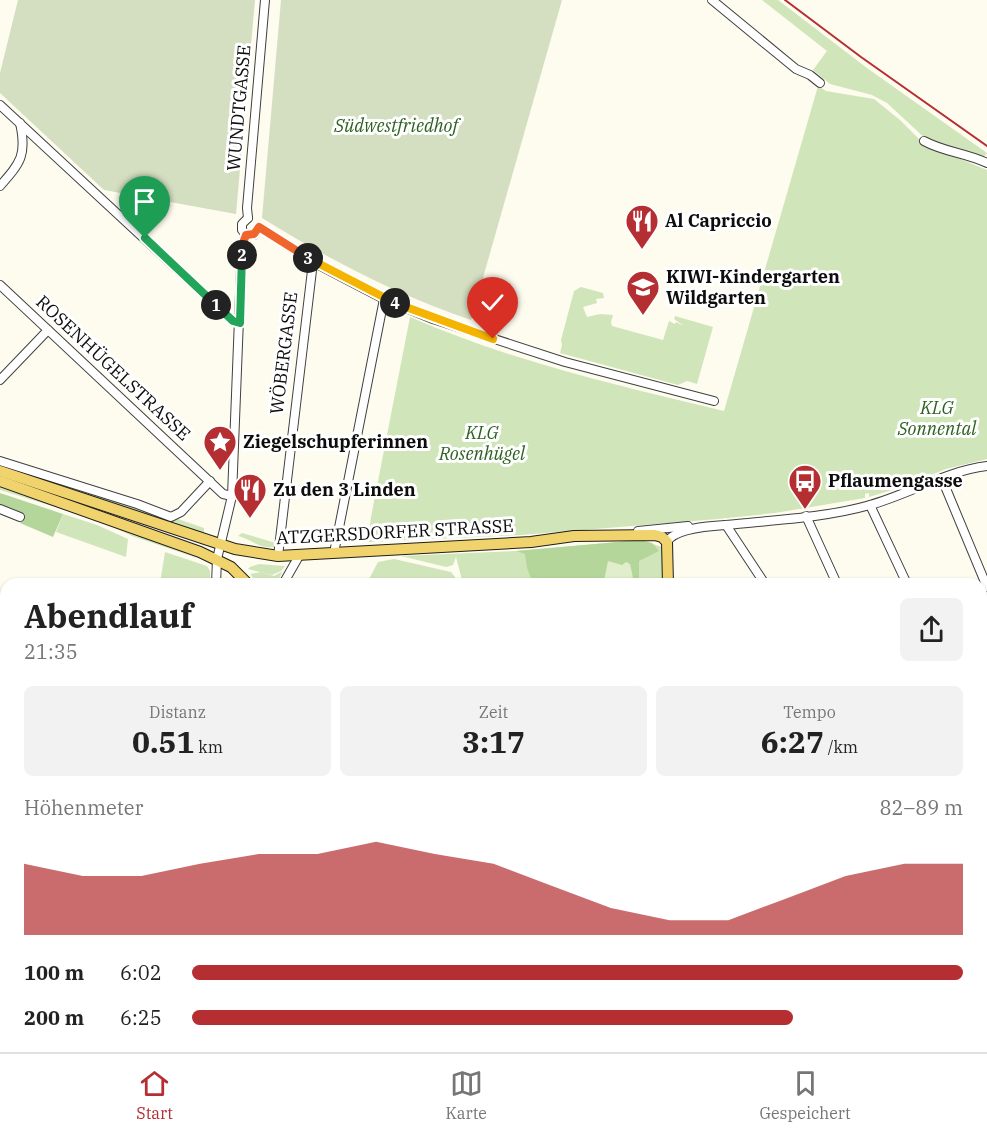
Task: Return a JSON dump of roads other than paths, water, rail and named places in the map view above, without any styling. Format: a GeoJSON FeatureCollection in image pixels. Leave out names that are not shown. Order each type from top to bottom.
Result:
{"type":"FeatureCollection","features":[{"type":"Feature","properties":{"kind":"main road","name":"ATZGERSDORFER STRASSE"},"geometry":{"type":"LineString","coordinates":[[0,471],[221,544],[249,552],[278,556],[624,535],[655,535],[667,542]]}},
{"type":"Feature","properties":{"kind":"main road"},"geometry":{"type":"LineString","coordinates":[[0,482],[218,559],[243,578]]}},
{"type":"Feature","properties":{"kind":"main road"},"geometry":{"type":"LineString","coordinates":[[667,542],[668,578]]}},
{"type":"Feature","properties":{"kind":"street","name":"WUNDTGASSE"},"geometry":{"type":"LineString","coordinates":[[248,218],[265,0]]}},
{"type":"Feature","properties":{"kind":"street"},"geometry":{"type":"LineString","coordinates":[[712,0],[796,69],[810,75],[820,83]]}},
{"type":"Feature","properties":{"kind":"street"},"geometry":{"type":"LineString","coordinates":[[0,105],[233,321],[240,323]]}},
{"type":"Feature","properties":{"kind":"street"},"geometry":{"type":"LineString","coordinates":[[0,186],[17,166],[21,156],[24,142],[20,123]]}},
{"type":"Feature","properties":{"kind":"street"},"geometry":{"type":"LineString","coordinates":[[924,141],[935,147],[987,163]]}},
{"type":"Feature","properties":{"kind":"street"},"geometry":{"type":"LineString","coordinates":[[246,235],[242,230],[242,224],[248,218],[254,219],[259,227],[313,262],[384,299],[433,319],[565,362],[714,401]]}},
{"type":"Feature","properties":{"kind":"street"},"geometry":{"type":"LineString","coordinates":[[246,235],[254,234],[259,227]]}},
{"type":"Feature","properties":{"kind":"street"},"geometry":{"type":"LineString","coordinates":[[216,578],[218,559],[232,496],[243,243],[246,235]]}},
{"type":"Feature","properties":{"kind":"street","name":"WÖBERGASSE"},"geometry":{"type":"LineString","coordinates":[[278,556],[313,262]]}},
{"type":"Feature","properties":{"kind":"street","name":"ROSENHÜGELSTRASSE"},"geometry":{"type":"LineString","coordinates":[[0,285],[223,494],[232,496]]}},
{"type":"Feature","properties":{"kind":"street"},"geometry":{"type":"LineString","coordinates":[[334,553],[384,299]]}},
{"type":"Feature","properties":{"kind":"street"},"geometry":{"type":"LineString","coordinates":[[0,380],[48,330]]}},
{"type":"Feature","properties":{"kind":"street"},"geometry":{"type":"LineString","coordinates":[[0,461],[137,504],[169,517],[181,512],[210,481]]}},
{"type":"Feature","properties":{"kind":"street","name":"ATZGERSDORFER STRASSE"},"geometry":{"type":"LineString","coordinates":[[624,535],[671,527],[706,527],[806,516],[870,505],[963,470],[987,466]]}},
{"type":"Feature","properties":{"kind":"street"},"geometry":{"type":"LineString","coordinates":[[942,479],[983,578]]}},
{"type":"Feature","properties":{"kind":"street"},"geometry":{"type":"LineString","coordinates":[[870,505],[904,578]]}},
{"type":"Feature","properties":{"kind":"street"},"geometry":{"type":"LineString","coordinates":[[0,509],[20,517]]}},
{"type":"Feature","properties":{"kind":"street"},"geometry":{"type":"LineString","coordinates":[[806,516],[834,578]]}},
{"type":"Feature","properties":{"kind":"street"},"geometry":{"type":"LineString","coordinates":[[726,525],[761,578]]}},
{"type":"Feature","properties":{"kind":"street","name":"ATZGERSDORFER STRASSE"},"geometry":{"type":"LineString","coordinates":[[667,542],[677,533],[706,527]]}},
{"type":"Feature","properties":{"kind":"street"},"geometry":{"type":"LineString","coordinates":[[286,578],[299,556]]}},
{"type":"Feature","properties":{"kind":"railway"},"geometry":{"type":"LineString","coordinates":[[785,0],[987,146]]}},
{"type":"Feature","properties":{"kind":"place","name":"Al Capriccio"},"geometry":{"type":"Point","coordinates":[642,250]}},
{"type":"Feature","properties":{"kind":"place","name":"KIWI-Kindergarten Wildgarten"},"geometry":{"type":"Point","coordinates":[643,316]}},
{"type":"Feature","properties":{"kind":"place","name":"Ziegelschupferinnen"},"geometry":{"type":"Point","coordinates":[220,471]}},
{"type":"Feature","properties":{"kind":"place","name":"Pflaumengasse"},"geometry":{"type":"Point","coordinates":[805,510]}},
{"type":"Feature","properties":{"kind":"place","name":"Zu den 3 Linden"},"geometry":{"type":"Point","coordinates":[250,519]}},
{"type":"Feature","properties":{"kind":"park label","name":"Südwestfriedhof"},"geometry":{"type":"Point","coordinates":[396,126]}},
{"type":"Feature","properties":{"kind":"park label","name":"KLG Sonnental"},"geometry":{"type":"Point","coordinates":[937,418]}},
{"type":"Feature","properties":{"kind":"park label","name":"KLG Rosenhügel"},"geometry":{"type":"Point","coordinates":[482,443]}}]}
